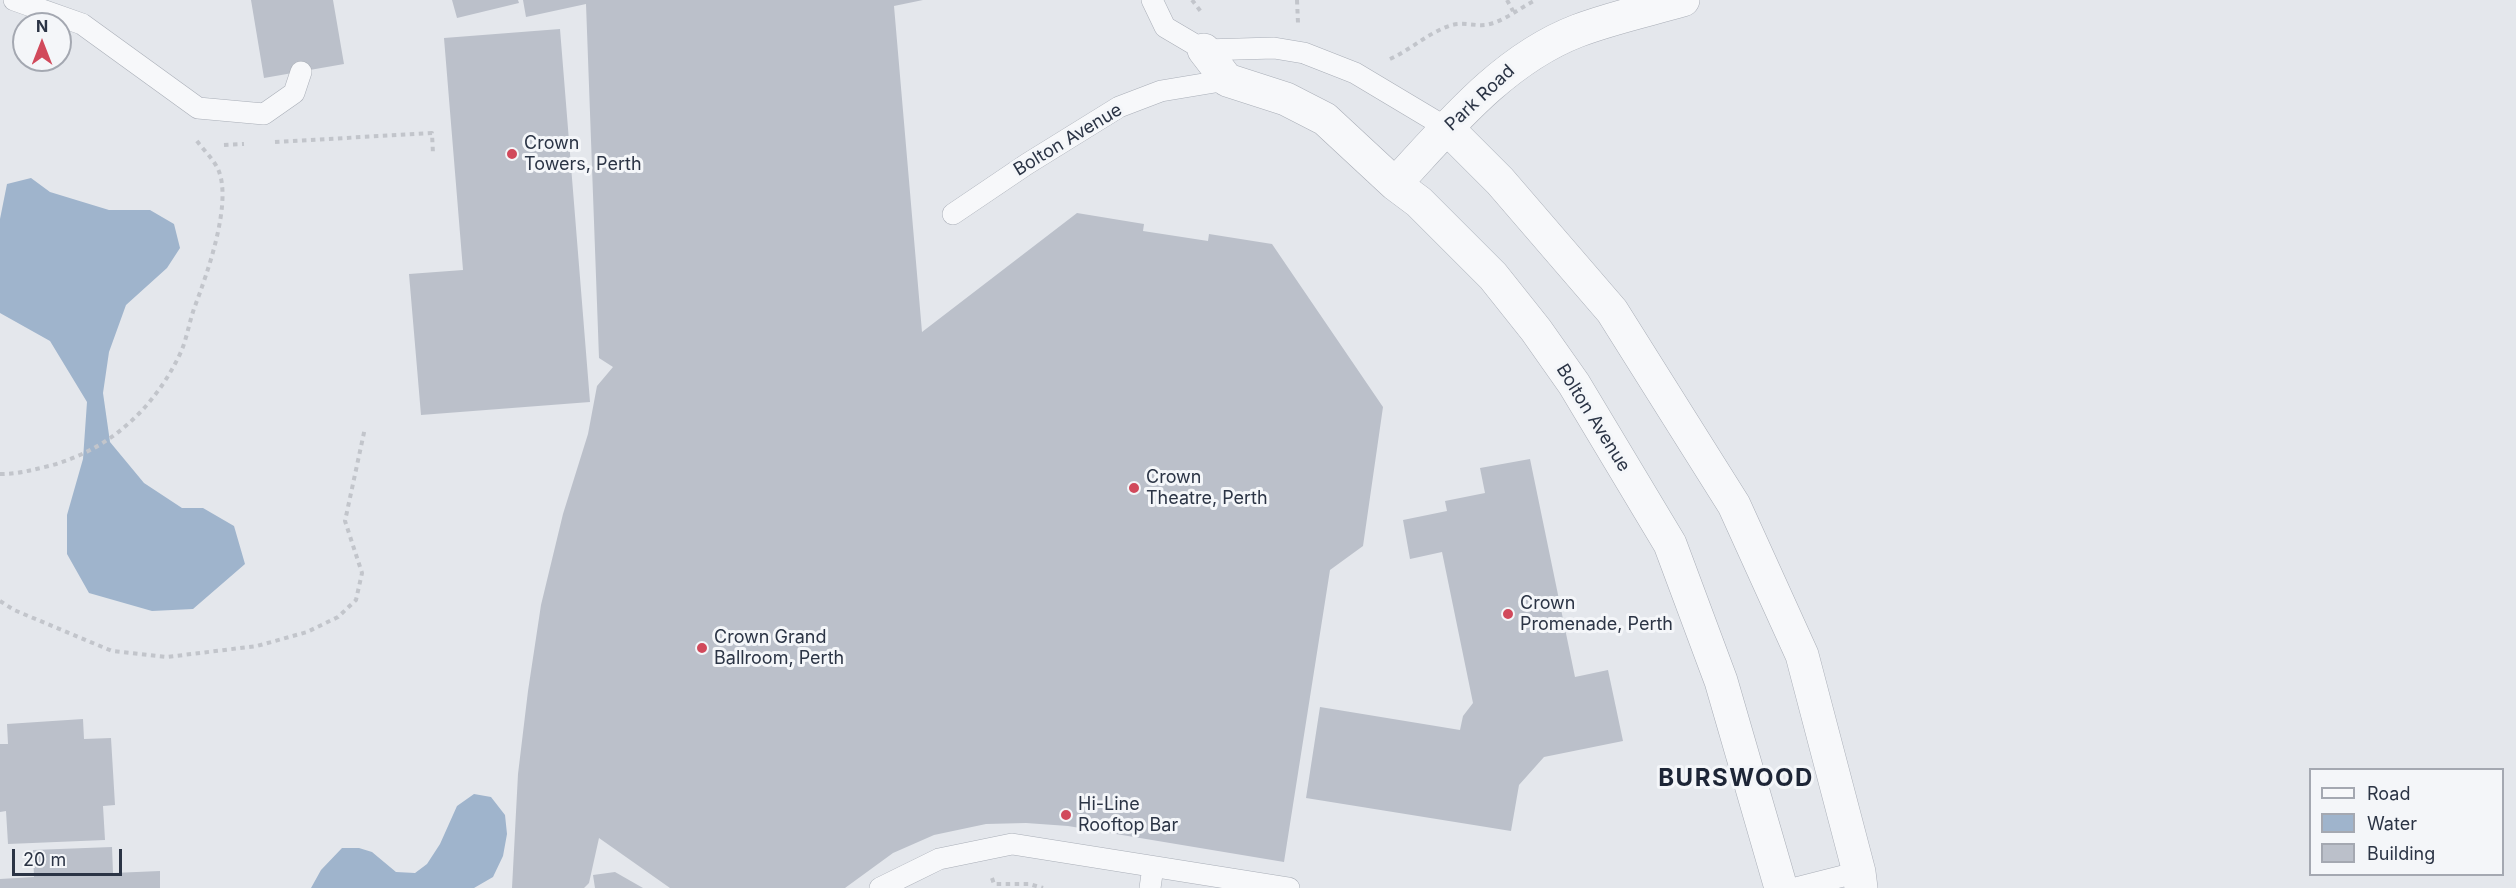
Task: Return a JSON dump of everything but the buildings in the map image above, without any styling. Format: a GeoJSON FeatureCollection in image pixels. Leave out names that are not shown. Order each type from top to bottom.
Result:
{"type":"FeatureCollection","features":[{"type":"Feature","properties":{"kind":"street","name":"Park Road"},"geometry":{"type":"LineString","coordinates":[[1395,184],[1446,128],[1514,65],[1576,32],[1683,0]]}},
{"type":"Feature","properties":{"kind":"street"},"geometry":{"type":"LineString","coordinates":[[1204,50],[1227,80]]}},
{"type":"Feature","properties":{"kind":"street","name":"Bolton Avenue"},"geometry":{"type":"LineString","coordinates":[[1227,80],[1286,99],[1325,119],[1395,184],[1419,202],[1485,268],[1536,330],[1574,384],[1670,544],[1721,681],[1781,888]]}},
{"type":"Feature","properties":{"kind":"street"},"geometry":{"type":"LineString","coordinates":[[1446,128],[1500,182],[1612,311],[1734,505],[1802,656],[1860,880]]}},
{"type":"Feature","properties":{"kind":"lane"},"geometry":{"type":"LineString","coordinates":[[14,0],[82,24],[198,108],[264,114],[294,93],[301,72]]}},
{"type":"Feature","properties":{"kind":"lane"},"geometry":{"type":"LineString","coordinates":[[1152,0],[1166,27],[1204,50],[1274,48],[1304,53],[1355,73],[1446,128]]}},
{"type":"Feature","properties":{"kind":"lane","name":"Bolton Avenue"},"geometry":{"type":"LineString","coordinates":[[953,214],[1027,164],[1119,107],[1161,92],[1227,80]]}},
{"type":"Feature","properties":{"kind":"lane"},"geometry":{"type":"LineString","coordinates":[[880,888],[939,859],[1012,844],[1289,888]]}},
{"type":"Feature","properties":{"kind":"lane"},"geometry":{"type":"LineString","coordinates":[[1150,888],[1153,867]]}},
{"type":"Feature","properties":{"kind":"lane"},"geometry":{"type":"LineString","coordinates":[[1796,888],[1860,880]]}},
{"type":"Feature","properties":{"kind":"path"},"geometry":{"type":"LineString","coordinates":[[1296,0],[1299,30]]}},
{"type":"Feature","properties":{"kind":"path"},"geometry":{"type":"LineString","coordinates":[[1507,0],[1514,11]]}},
{"type":"Feature","properties":{"kind":"path"},"geometry":{"type":"LineString","coordinates":[[1389,60],[1406,52],[1433,33],[1455,24],[1483,25],[1501,21],[1514,11],[1536,0]]}},
{"type":"Feature","properties":{"kind":"path"},"geometry":{"type":"LineString","coordinates":[[270,142],[432,133],[433,154]]}},
{"type":"Feature","properties":{"kind":"path"},"geometry":{"type":"LineString","coordinates":[[0,474],[18,474],[57,464],[91,451],[127,427],[159,393],[181,352],[208,274],[217,235],[222,196],[218,169],[196,140]]}},
{"type":"Feature","properties":{"kind":"path"},"geometry":{"type":"LineString","coordinates":[[224,145],[247,144]]}},
{"type":"Feature","properties":{"kind":"path"},"geometry":{"type":"LineString","coordinates":[[0,601],[14,610],[112,651],[167,657],[257,646],[307,633],[338,617],[356,600],[362,573],[345,521],[364,428]]}},
{"type":"Feature","properties":{"kind":"water"},"geometry":{"type":"Polygon","coordinates":[[[31,178],[50,192],[109,210],[150,210],[174,224],[180,248],[167,268],[126,305],[109,352],[103,393],[110,442],[144,483],[182,508],[203,508],[234,526],[245,564],[193,609],[152,611],[89,593],[67,554],[67,515],[83,459],[87,402],[50,341],[0,313],[0,219],[7,184],[31,178]]]}},
{"type":"Feature","properties":{"kind":"water"},"geometry":{"type":"Polygon","coordinates":[[[474,794],[491,797],[505,815],[507,834],[503,856],[493,877],[474,888],[311,888],[321,870],[342,848],[359,848],[372,852],[396,872],[415,873],[427,864],[440,844],[457,806],[474,794]]]}},
{"type":"Feature","properties":{"kind":"place","name":"Crown Towers, Perth"},"geometry":{"type":"Point","coordinates":[512,154]}},
{"type":"Feature","properties":{"kind":"place","name":"Crown Theatre, Perth"},"geometry":{"type":"Point","coordinates":[1134,488]}},
{"type":"Feature","properties":{"kind":"place","name":"Crown Promenade, Perth"},"geometry":{"type":"Point","coordinates":[1508,614]}},
{"type":"Feature","properties":{"kind":"place","name":"Crown Grand Ballroom, Perth"},"geometry":{"type":"Point","coordinates":[702,648]}},
{"type":"Feature","properties":{"kind":"place","name":"Hi-Line Rooftop Bar"},"geometry":{"type":"Point","coordinates":[1066,815]}},
{"type":"Feature","properties":{"kind":"district","name":"BURSWOOD"},"geometry":{"type":"Point","coordinates":[1736,779]}}]}
